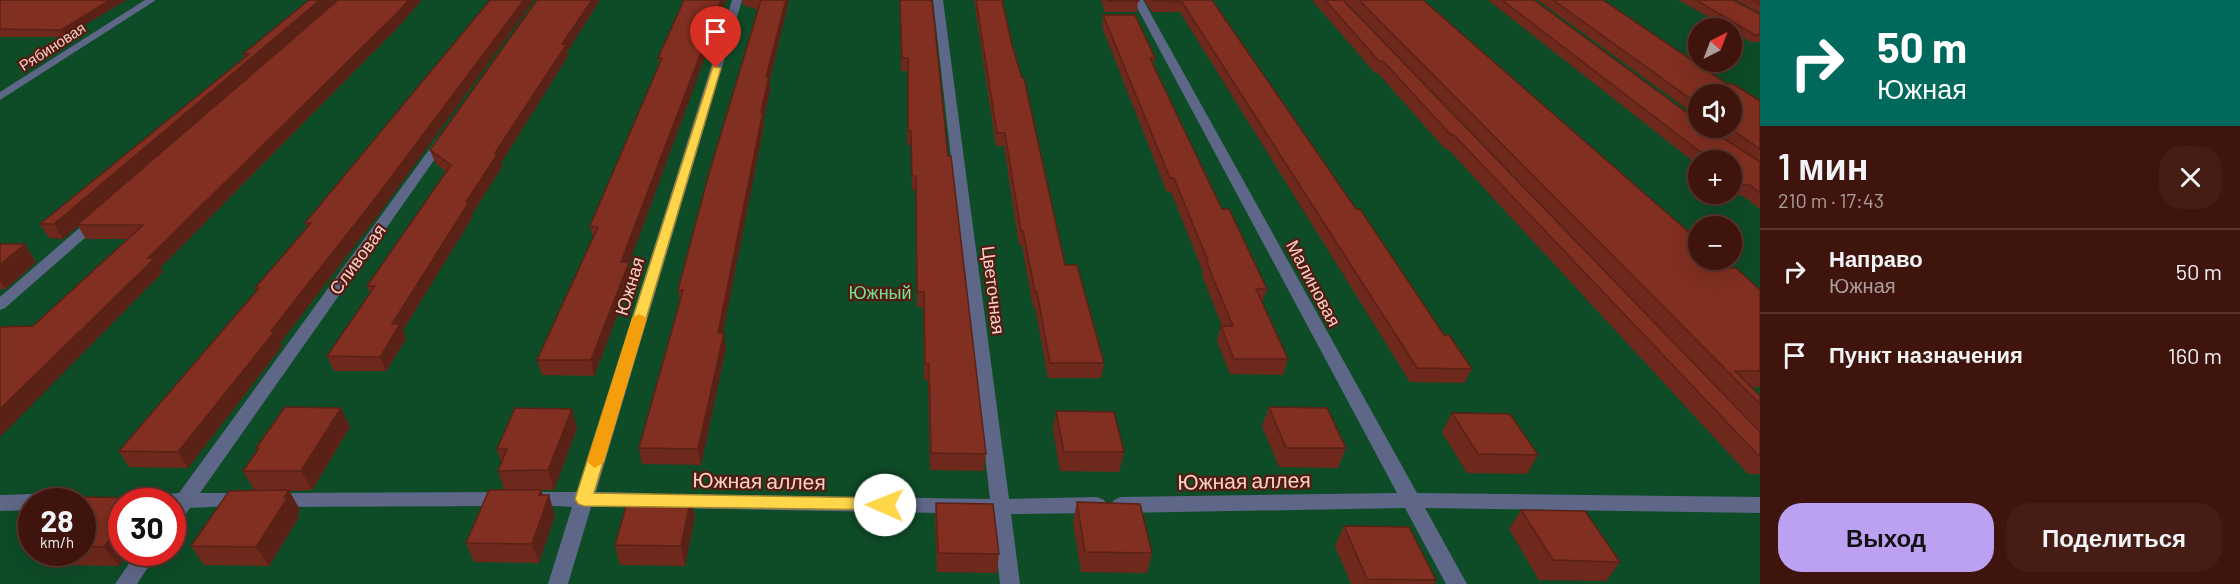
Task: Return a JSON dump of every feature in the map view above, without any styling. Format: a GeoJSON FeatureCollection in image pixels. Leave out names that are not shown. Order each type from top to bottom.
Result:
{"type":"FeatureCollection","features":[{"type":"Feature","properties":{"kind":"street","name":"Рябиновая"},"geometry":{"type":"LineString","coordinates":[[0,97],[151,0]]}},
{"type":"Feature","properties":{"kind":"street","name":"Южная"},"geometry":{"type":"LineString","coordinates":[[558,584],[737,0]]}},
{"type":"Feature","properties":{"kind":"street","name":"Цветочная"},"geometry":{"type":"LineString","coordinates":[[938,0],[1010,584]]}},
{"type":"Feature","properties":{"kind":"street","name":"Малиновая"},"geometry":{"type":"LineString","coordinates":[[1138,0],[1408,500],[1456,584]]}},
{"type":"Feature","properties":{"kind":"street","name":"Сливовая"},"geometry":{"type":"LineString","coordinates":[[186,498],[453,125]]}},
{"type":"Feature","properties":{"kind":"street"},"geometry":{"type":"LineString","coordinates":[[0,305],[106,211]]}},
{"type":"Feature","properties":{"kind":"street","name":"Южная аллея"},"geometry":{"type":"LineString","coordinates":[[186,501],[584,499],[1001,507],[1408,500],[1760,505]]}},
{"type":"Feature","properties":{"kind":"street"},"geometry":{"type":"LineString","coordinates":[[0,503],[18,502]]}},
{"type":"Feature","properties":{"kind":"street"},"geometry":{"type":"LineString","coordinates":[[125,584],[138,566]]}},
{"type":"Feature","properties":{"kind":"green space","name":"Южный"},"geometry":{"type":"Polygon","coordinates":[[[0,0],[1760,0],[1760,584],[0,584],[0,0]]]}},
{"type":"Feature","properties":{"kind":"building"},"geometry":{"type":"Polygon","coordinates":[[[0,0],[110,0],[61,30],[0,29],[0,0]]]}},
{"type":"Feature","properties":{"kind":"building"},"geometry":{"type":"Polygon","coordinates":[[[309,0],[320,0],[54,224],[40,224],[249,54],[243,54],[309,0]]]}},
{"type":"Feature","properties":{"kind":"building"},"geometry":{"type":"Polygon","coordinates":[[[338,0],[409,0],[148,258],[155,258],[0,409],[0,327],[33,326],[143,225],[77,225],[338,0]]]}},
{"type":"Feature","properties":{"kind":"building"},"geometry":{"type":"Polygon","coordinates":[[[490,0],[524,0],[377,196],[271,331],[275,331],[178,452],[119,451],[259,288],[255,288],[311,223],[305,223],[490,0]]]}},
{"type":"Feature","properties":{"kind":"building"},"geometry":{"type":"Polygon","coordinates":[[[537,0],[592,0],[562,44],[566,45],[495,153],[498,153],[466,202],[469,202],[392,324],[400,324],[380,357],[327,356],[375,286],[367,286],[451,165],[430,150],[537,0]]]}},
{"type":"Feature","properties":{"kind":"building"},"geometry":{"type":"Polygon","coordinates":[[[684,0],[721,0],[621,262],[629,262],[591,360],[537,360],[598,227],[590,226],[662,58],[658,58],[684,0]]]}},
{"type":"Feature","properties":{"kind":"building"},"geometry":{"type":"Polygon","coordinates":[[[761,0],[786,0],[766,77],[769,77],[761,112],[763,112],[718,333],[724,333],[698,449],[639,448],[683,290],[678,290],[708,177],[761,0]]]}},
{"type":"Feature","properties":{"kind":"building"},"geometry":{"type":"Polygon","coordinates":[[[900,0],[932,0],[948,156],[951,156],[986,454],[931,453],[929,364],[925,364],[924,292],[917,292],[916,176],[912,176],[911,131],[908,131],[908,58],[902,58],[900,0]]]}},
{"type":"Feature","properties":{"kind":"building"},"geometry":{"type":"Polygon","coordinates":[[[976,0],[1002,0],[1012,45],[1022,78],[1024,78],[1065,265],[1077,265],[1104,363],[1050,363],[1037,292],[1035,292],[1023,231],[1021,231],[1005,133],[997,133],[976,0]]]}},
{"type":"Feature","properties":{"kind":"building"},"geometry":{"type":"Polygon","coordinates":[[[1138,0],[1139,1],[1107,1],[1138,0]]]}},
{"type":"Feature","properties":{"kind":"building"},"geometry":{"type":"Polygon","coordinates":[[[1153,0],[1212,0],[1356,209],[1360,209],[1444,335],[1449,335],[1472,369],[1417,368],[1182,2],[1153,0]]]}},
{"type":"Feature","properties":{"kind":"building"},"geometry":{"type":"Polygon","coordinates":[[[1325,0],[1343,0],[1760,432],[1760,457],[1383,61],[1379,61],[1325,0]]]}},
{"type":"Feature","properties":{"kind":"building"},"geometry":{"type":"Polygon","coordinates":[[[1359,0],[1423,0],[1688,231],[1688,270],[1738,270],[1760,290],[1760,371],[1735,371],[1760,396],[1760,404],[1359,0]]]}},
{"type":"Feature","properties":{"kind":"building"},"geometry":{"type":"Polygon","coordinates":[[[1502,0],[1534,0],[1688,114],[1688,138],[1723,138],[1742,150],[1698,150],[1502,0]]]}},
{"type":"Feature","properties":{"kind":"building"},"geometry":{"type":"Polygon","coordinates":[[[1553,0],[1603,0],[1688,58],[1688,72],[1709,72],[1727,84],[1688,84],[1688,97],[1553,0]]]}},
{"type":"Feature","properties":{"kind":"building"},"geometry":{"type":"Polygon","coordinates":[[[1696,0],[1733,0],[1760,14],[1760,35],[1755,35],[1742,27],[1742,18],[1726,18],[1696,0]]]}},
{"type":"Feature","properties":{"kind":"building"},"geometry":{"type":"Polygon","coordinates":[[[1103,15],[1135,15],[1155,58],[1150,58],[1222,209],[1229,209],[1267,289],[1256,289],[1288,359],[1234,359],[1221,326],[1233,326],[1174,178],[1170,178],[1103,15]]]}},
{"type":"Feature","properties":{"kind":"building"},"geometry":{"type":"Polygon","coordinates":[[[1742,90],[1760,101],[1760,149],[1742,137],[1742,90]]]}},
{"type":"Feature","properties":{"kind":"building"},"geometry":{"type":"Polygon","coordinates":[[[1742,150],[1760,162],[1760,193],[1750,185],[1743,185],[1742,150]]]}},
{"type":"Feature","properties":{"kind":"building"},"geometry":{"type":"Polygon","coordinates":[[[0,244],[25,244],[0,265],[0,244]]]}},
{"type":"Feature","properties":{"kind":"building"},"geometry":{"type":"Polygon","coordinates":[[[285,407],[341,408],[301,471],[243,471],[259,448],[256,448],[285,407]]]}},
{"type":"Feature","properties":{"kind":"building"},"geometry":{"type":"Polygon","coordinates":[[[1269,407],[1327,408],[1346,448],[1286,448],[1269,407]]]}},
{"type":"Feature","properties":{"kind":"building"},"geometry":{"type":"Polygon","coordinates":[[[515,408],[572,409],[548,470],[498,471],[507,449],[497,449],[515,408]]]}},
{"type":"Feature","properties":{"kind":"building"},"geometry":{"type":"Polygon","coordinates":[[[1056,411],[1114,412],[1124,452],[1064,452],[1056,411]]]}},
{"type":"Feature","properties":{"kind":"building"},"geometry":{"type":"Polygon","coordinates":[[[1452,413],[1510,414],[1538,455],[1478,454],[1452,413]]]}},
{"type":"Feature","properties":{"kind":"building"},"geometry":{"type":"Polygon","coordinates":[[[289,490],[284,497],[288,497],[256,547],[191,546],[229,491],[289,490]]]}},
{"type":"Feature","properties":{"kind":"building"},"geometry":{"type":"Polygon","coordinates":[[[489,490],[541,490],[539,495],[549,495],[532,544],[466,543],[489,490]]]}},
{"type":"Feature","properties":{"kind":"building"},"geometry":{"type":"Polygon","coordinates":[[[629,496],[691,497],[681,546],[615,545],[629,496]]]}},
{"type":"Feature","properties":{"kind":"building"},"geometry":{"type":"Polygon","coordinates":[[[96,497],[108,497],[108,542],[104,547],[96,547],[96,497]]]}},
{"type":"Feature","properties":{"kind":"building"},"geometry":{"type":"Polygon","coordinates":[[[1077,502],[1140,504],[1152,553],[1085,552],[1077,502]]]}},
{"type":"Feature","properties":{"kind":"building"},"geometry":{"type":"Polygon","coordinates":[[[936,503],[993,504],[999,554],[938,553],[936,503]]]}},
{"type":"Feature","properties":{"kind":"building"},"geometry":{"type":"Polygon","coordinates":[[[1521,510],[1585,511],[1620,562],[1553,560],[1521,510]]]}},
{"type":"Feature","properties":{"kind":"building"},"geometry":{"type":"Polygon","coordinates":[[[1344,526],[1409,527],[1436,580],[1367,579],[1344,526]]]}},
{"type":"Feature","properties":{"kind":"slow traffic"},"geometry":{"type":"LineString","coordinates":[[595,462],[639,318]]}},
{"type":"Feature","properties":{"kind":"route"},"geometry":{"type":"LineString","coordinates":[[716,68],[584,499],[885,505]]}}]}
